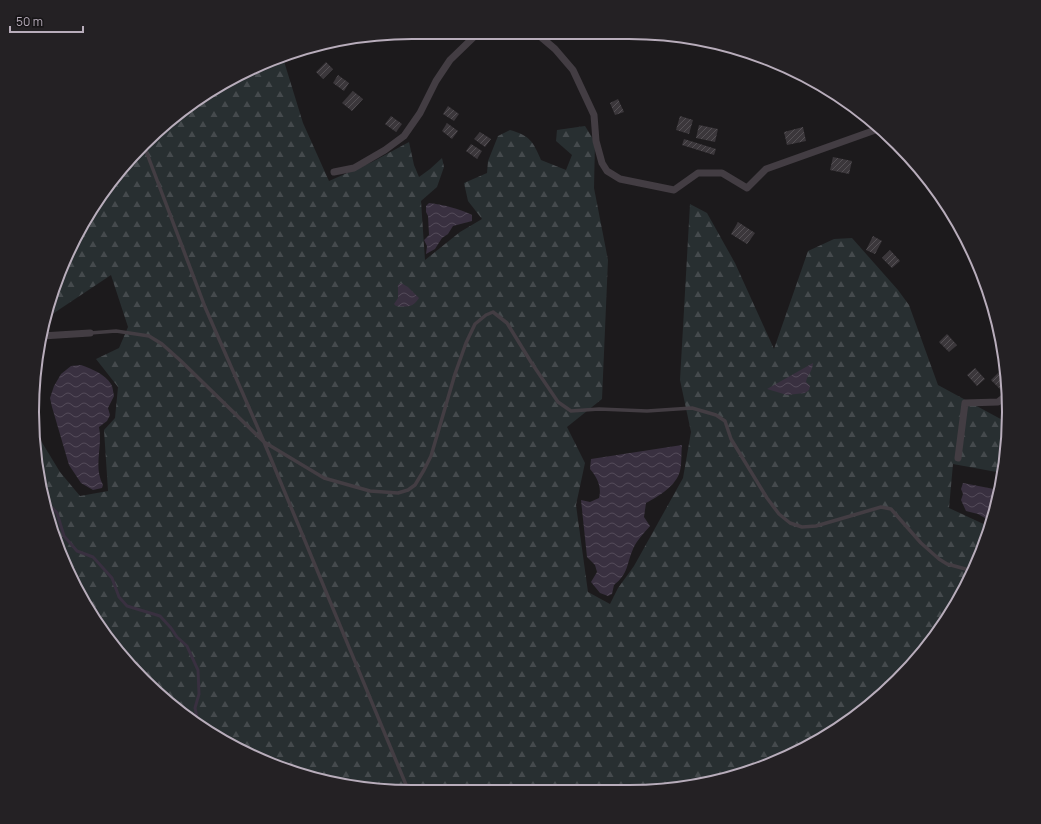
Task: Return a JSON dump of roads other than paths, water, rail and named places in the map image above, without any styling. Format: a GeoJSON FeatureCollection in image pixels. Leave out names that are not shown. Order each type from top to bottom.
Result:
{"type":"FeatureCollection","features":[{"type":"Feature","properties":{"kind":"street"},"geometry":{"type":"LineString","coordinates":[[334,172],[354,168],[385,150],[404,136],[420,113],[436,81],[450,60],[472,39]]}},
{"type":"Feature","properties":{"kind":"street"},"geometry":{"type":"LineString","coordinates":[[543,39],[555,49],[573,70],[594,115],[596,142],[602,162],[607,171],[620,179],[674,190],[698,173],[722,173],[747,188],[766,168],[873,131]]}},
{"type":"Feature","properties":{"kind":"street"},"geometry":{"type":"LineString","coordinates":[[47,336],[90,333]]}},
{"type":"Feature","properties":{"kind":"street"},"geometry":{"type":"LineString","coordinates":[[958,458],[965,403],[998,402],[1001,399]]}},
{"type":"Feature","properties":{"kind":"lane"},"geometry":{"type":"LineString","coordinates":[[146,150],[205,307],[264,442],[406,785]]}},
{"type":"Feature","properties":{"kind":"lane"},"geometry":{"type":"LineString","coordinates":[[90,333],[116,331],[149,336],[162,344],[181,360],[264,442],[324,478],[370,491],[398,493],[408,490],[415,485],[431,456],[466,342],[476,324],[486,314],[493,312],[507,323],[558,402],[571,411],[599,409],[647,411],[692,408],[716,415],[725,422],[731,439],[767,498],[779,514],[790,523],[802,527],[816,526],[881,507],[891,509],[921,543],[939,559],[947,564],[967,569]]}},
{"type":"Feature","properties":{"kind":"water"},"geometry":{"type":"Polygon","coordinates":[[[429,203],[451,207],[472,215],[472,221],[453,226],[448,234],[442,238],[435,249],[426,254],[427,246],[424,240],[429,235],[426,206],[429,203]]]}},
{"type":"Feature","properties":{"kind":"water"},"geometry":{"type":"Polygon","coordinates":[[[401,283],[408,287],[419,298],[414,304],[406,307],[396,306],[394,304],[398,298],[398,285],[401,283]]]}},
{"type":"Feature","properties":{"kind":"water"},"geometry":{"type":"Polygon","coordinates":[[[813,363],[806,382],[810,386],[809,390],[805,393],[787,395],[767,389],[813,363]]]}},
{"type":"Feature","properties":{"kind":"water"},"geometry":{"type":"Polygon","coordinates":[[[81,365],[94,370],[105,377],[112,385],[114,396],[108,408],[110,415],[107,421],[99,427],[100,442],[98,464],[100,478],[103,485],[102,488],[93,490],[81,483],[69,465],[50,398],[54,386],[61,374],[71,366],[81,365]]]}},
{"type":"Feature","properties":{"kind":"water"},"geometry":{"type":"Polygon","coordinates":[[[682,445],[681,468],[675,481],[666,490],[646,503],[644,517],[650,526],[640,537],[635,546],[625,573],[614,585],[612,594],[608,596],[600,593],[591,582],[597,572],[595,565],[587,557],[581,500],[590,502],[599,498],[600,494],[598,482],[590,469],[591,459],[682,445]]]}},
{"type":"Feature","properties":{"kind":"water"},"geometry":{"type":"Polygon","coordinates":[[[963,483],[994,489],[986,519],[978,514],[966,511],[961,500],[963,494],[961,489],[963,483]]]}},
{"type":"Feature","properties":{"kind":"waterway"},"geometry":{"type":"LineString","coordinates":[[52,507],[57,513],[64,536],[77,551],[93,557],[112,578],[119,597],[127,606],[160,616],[177,637],[187,646],[198,670],[199,694],[195,708],[197,716]]}}]}
